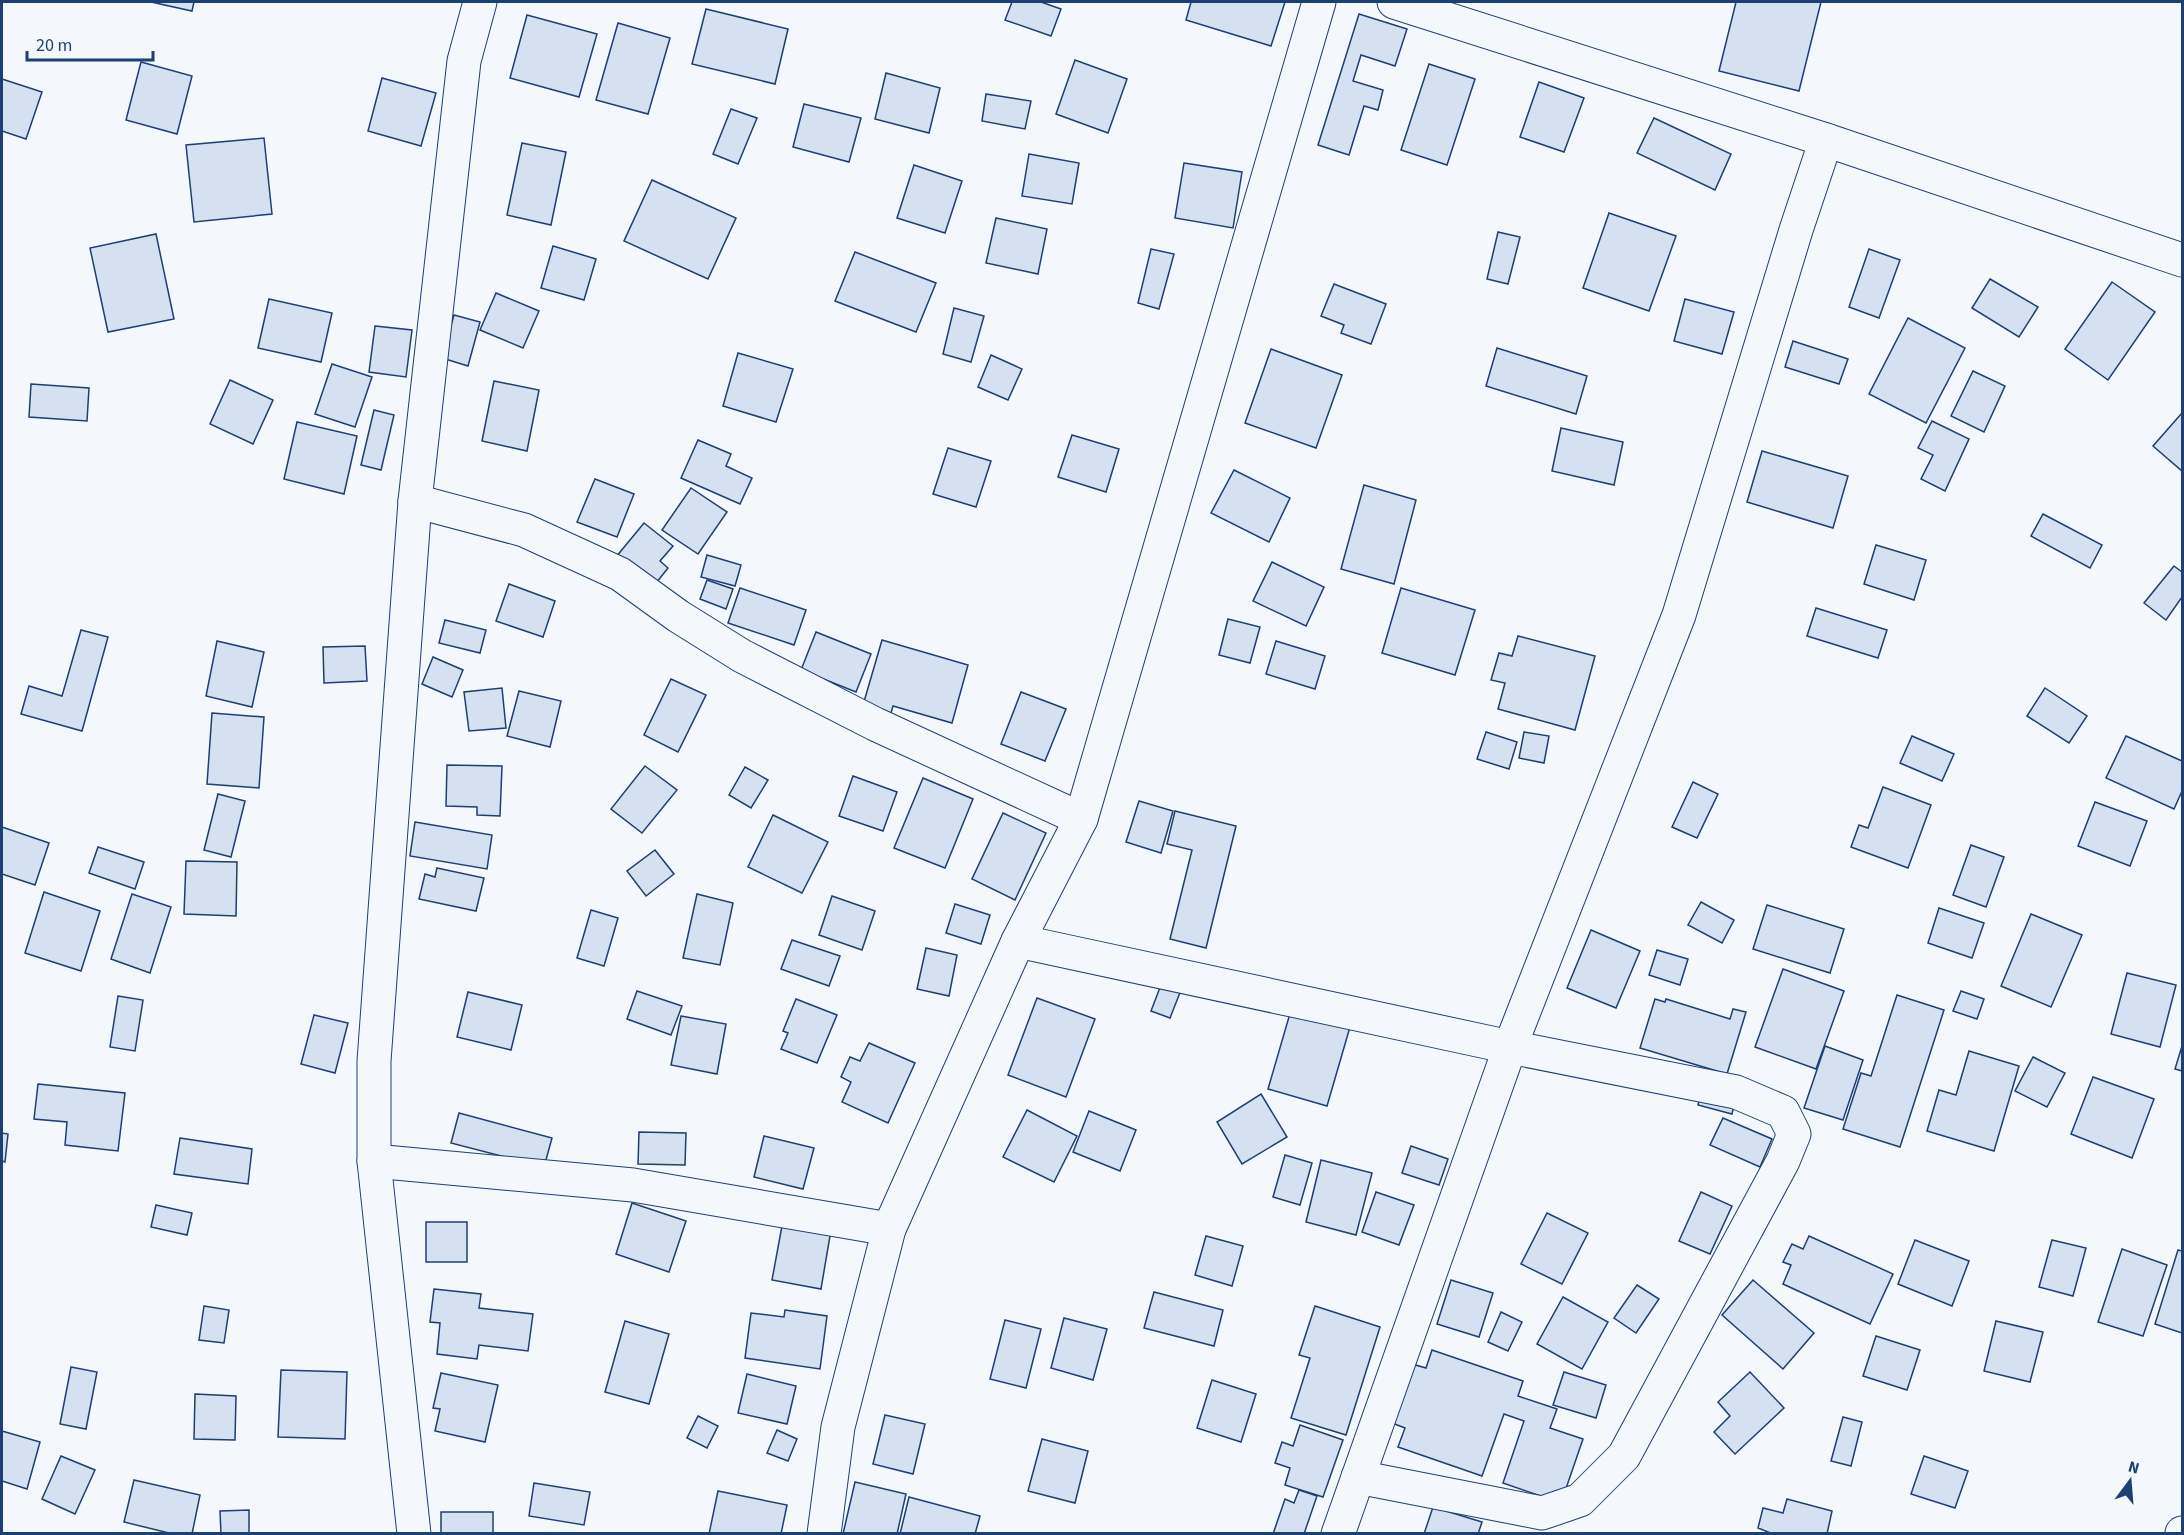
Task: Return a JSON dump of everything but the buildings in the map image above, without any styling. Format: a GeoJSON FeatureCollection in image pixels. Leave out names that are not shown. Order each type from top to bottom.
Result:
{"type":"FeatureCollection","features":[{"type":"Feature","properties":{"kind":"street"},"geometry":{"type":"LineString","coordinates":[[414,1533],[374,1161],[374,1061],[415,501],[464,61],[480,2]]}},
{"type":"Feature","properties":{"kind":"street"},"geometry":{"type":"LineString","coordinates":[[824,1533],[838,1427],[889,1229],[1018,941],[1081,819],[1318,2]]}},
{"type":"Feature","properties":{"kind":"street"},"geometry":{"type":"LineString","coordinates":[[1394,2],[1826,140],[2182,260]]}},
{"type":"Feature","properties":{"kind":"street"},"geometry":{"type":"LineString","coordinates":[[1338,1533],[1510,1047],[1679,615],[1796,230],[1826,140]]}},
{"type":"Feature","properties":{"kind":"street"},"geometry":{"type":"LineString","coordinates":[[415,501],[524,530],[620,574],[678,616],[742,656],[875,724],[1081,819]]}},
{"type":"Feature","properties":{"kind":"street"},"geometry":{"type":"LineString","coordinates":[[1018,941],[1510,1047],[1736,1092],[1783,1112],[1794,1134],[1784,1161],[1624,1456],[1580,1500],[1542,1513],[1358,1477]]}},
{"type":"Feature","properties":{"kind":"street"},"geometry":{"type":"LineString","coordinates":[[374,1161],[633,1185],[889,1229]]}}]}
